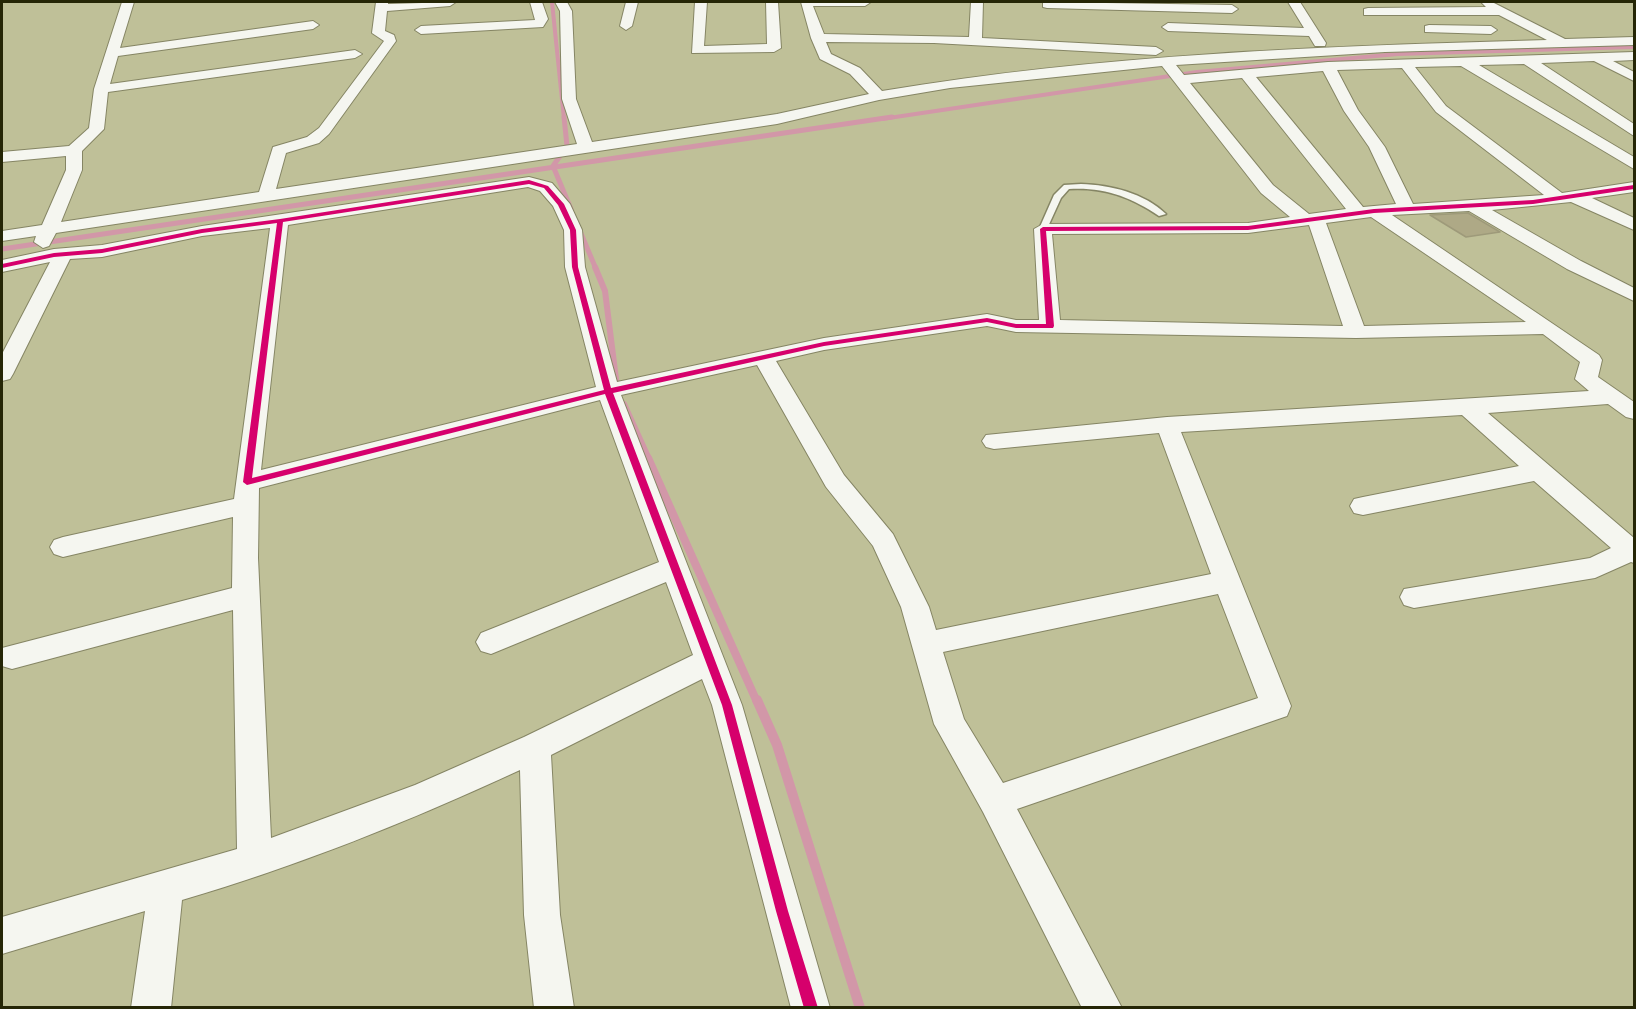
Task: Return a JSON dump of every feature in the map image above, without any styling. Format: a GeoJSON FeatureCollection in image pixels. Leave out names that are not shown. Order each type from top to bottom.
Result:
{"type":"FeatureCollection","features":[{"type":"Feature","properties":{"kind":"street"},"geometry":{"type":"LineString","coordinates":[[2,157],[74,150],[96,129],[101,89],[128,2]]}},
{"type":"Feature","properties":{"kind":"street"},"geometry":{"type":"LineString","coordinates":[[266,196],[279,150],[318,137],[390,41],[389,38],[378,33],[382,5],[450,2]]}},
{"type":"Feature","properties":{"kind":"street"},"geometry":{"type":"LineString","coordinates":[[421,30],[539,24],[542,19],[536,2]]}},
{"type":"Feature","properties":{"kind":"street"},"geometry":{"type":"LineString","coordinates":[[561,2],[566,11],[569,99],[586,149]]}},
{"type":"Feature","properties":{"kind":"street"},"geometry":{"type":"LineString","coordinates":[[626,26],[632,2]]}},
{"type":"Feature","properties":{"kind":"street"},"geometry":{"type":"LineString","coordinates":[[701,2],[697,50],[774,48],[772,2]]}},
{"type":"Feature","properties":{"kind":"street"},"geometry":{"type":"LineString","coordinates":[[865,2],[806,3],[825,56],[855,71],[879,96]]}},
{"type":"Feature","properties":{"kind":"street"},"geometry":{"type":"LineString","coordinates":[[975,41],[976,2]]}},
{"type":"Feature","properties":{"kind":"street"},"geometry":{"type":"LineString","coordinates":[[1294,2],[1313,32],[1351,111],[1377,147],[1407,209]]}},
{"type":"Feature","properties":{"kind":"street"},"geometry":{"type":"LineString","coordinates":[[1357,2],[1385,28],[1441,109],[1566,197],[1635,225]]}},
{"type":"Feature","properties":{"kind":"street"},"geometry":{"type":"LineString","coordinates":[[1483,2],[1563,43]]}},
{"type":"Feature","properties":{"kind":"street"},"geometry":{"type":"LineString","coordinates":[[1047,7],[1232,9]]}},
{"type":"Feature","properties":{"kind":"street"},"geometry":{"type":"LineString","coordinates":[[1368,12],[1500,11]]}},
{"type":"Feature","properties":{"kind":"street"},"geometry":{"type":"LineString","coordinates":[[111,53],[313,25]]}},
{"type":"Feature","properties":{"kind":"street"},"geometry":{"type":"LineString","coordinates":[[1168,27],[1313,32]]}},
{"type":"Feature","properties":{"kind":"street"},"geometry":{"type":"LineString","coordinates":[[1429,29],[1540,31]]}},
{"type":"Feature","properties":{"kind":"street"},"geometry":{"type":"LineString","coordinates":[[818,38],[1051,41],[1125,44],[1157,51],[1267,189],[1311,219],[1356,333]]}},
{"type":"Feature","properties":{"kind":"street"},"geometry":{"type":"LineString","coordinates":[[1031,76],[1051,41]]}},
{"type":"Feature","properties":{"kind":"street"},"geometry":{"type":"LineString","coordinates":[[1173,72],[1563,43],[1635,41]]}},
{"type":"Feature","properties":{"kind":"street"},"geometry":{"type":"LineString","coordinates":[[101,89],[355,54]]}},
{"type":"Feature","properties":{"kind":"street"},"geometry":{"type":"LineString","coordinates":[[1404,56],[1463,61],[1635,56]]}},
{"type":"Feature","properties":{"kind":"street"},"geometry":{"type":"LineString","coordinates":[[1596,57],[1635,77]]}},
{"type":"Feature","properties":{"kind":"street"},"geometry":{"type":"LineString","coordinates":[[2,266],[42,244],[266,196],[777,119],[879,96],[950,84],[1031,76],[1173,72],[1245,73],[1327,59]]}},
{"type":"Feature","properties":{"kind":"street"},"geometry":{"type":"LineString","coordinates":[[1526,59],[1635,131]]}},
{"type":"Feature","properties":{"kind":"street"},"geometry":{"type":"LineString","coordinates":[[1463,61],[1635,164]]}},
{"type":"Feature","properties":{"kind":"street"},"geometry":{"type":"LineString","coordinates":[[1245,73],[1366,212],[1548,328],[1591,360],[1586,380],[1634,412]]}},
{"type":"Feature","properties":{"kind":"street"},"geometry":{"type":"LineString","coordinates":[[42,244],[74,170],[74,150]]}},
{"type":"Feature","properties":{"kind":"street"},"geometry":{"type":"LineString","coordinates":[[2,236],[42,244],[63,254],[102,251],[202,231],[529,182],[546,188],[561,204],[573,230],[575,267],[608,391],[727,705],[782,911],[811,1008]]}},
{"type":"Feature","properties":{"kind":"street"},"geometry":{"type":"LineString","coordinates":[[1050,326],[1043,229],[1248,228],[1366,212],[1566,197],[1635,187]]}},
{"type":"Feature","properties":{"kind":"street"},"geometry":{"type":"LineString","coordinates":[[1471,205],[1574,265],[1635,295]]}},
{"type":"Feature","properties":{"kind":"street"},"geometry":{"type":"LineString","coordinates":[[255,861],[246,595],[247,493],[280,221]]}},
{"type":"Feature","properties":{"kind":"street"},"geometry":{"type":"LineString","coordinates":[[2,374],[63,254]]}},
{"type":"Feature","properties":{"kind":"street"},"geometry":{"type":"LineString","coordinates":[[63,547],[608,391],[824,344],[987,320],[1010,326],[1085,329],[1356,333],[1548,328]]}},
{"type":"Feature","properties":{"kind":"street"},"geometry":{"type":"LineString","coordinates":[[763,357],[835,481],[884,541],[915,607],[950,724],[995,801],[1103,1008]]}},
{"type":"Feature","properties":{"kind":"street"},"geometry":{"type":"LineString","coordinates":[[994,441],[1167,425],[1612,398]]}},
{"type":"Feature","properties":{"kind":"street"},"geometry":{"type":"LineString","coordinates":[[1414,597],[1595,568],[1633,551],[1467,407]]}},
{"type":"Feature","properties":{"kind":"street"},"geometry":{"type":"LineString","coordinates":[[995,801],[1276,706],[1167,425]]}},
{"type":"Feature","properties":{"kind":"street"},"geometry":{"type":"LineString","coordinates":[[1363,506],[1539,471]]}},
{"type":"Feature","properties":{"kind":"street"},"geometry":{"type":"LineString","coordinates":[[491,642],[674,567]]}},
{"type":"Feature","properties":{"kind":"street"},"geometry":{"type":"LineString","coordinates":[[926,644],[1228,581]]}},
{"type":"Feature","properties":{"kind":"street"},"geometry":{"type":"LineString","coordinates":[[12,657],[246,595]]}},
{"type":"Feature","properties":{"kind":"street"},"geometry":{"type":"LineString","coordinates":[[2,935],[255,861],[423,798],[535,747],[710,661]]}},
{"type":"Feature","properties":{"kind":"street"},"geometry":{"type":"LineString","coordinates":[[535,747],[542,915],[554,1008]]}},
{"type":"Feature","properties":{"kind":"street"},"geometry":{"type":"LineString","coordinates":[[151,1008],[166,886]]}},
{"type":"Feature","properties":{"kind":"lane"},"geometry":{"type":"LineString","coordinates":[[1043,229],[1057,197],[1067,187],[1097,188],[1128,194],[1162,214]]}},
{"type":"Feature","properties":{"kind":"building"},"geometry":{"type":"Polygon","coordinates":[[[1468,213],[1500,232],[1466,237],[1430,215],[1468,213]]]}},
{"type":"Feature","properties":{"kind":"waterway"},"geometry":{"type":"LineString","coordinates":[[552,2],[564,119]]}},
{"type":"Feature","properties":{"kind":"waterway"},"geometry":{"type":"LineString","coordinates":[[882,119],[1197,72],[1398,54],[1634,47]]}},
{"type":"Feature","properties":{"kind":"waterway"},"geometry":{"type":"LineString","coordinates":[[554,167],[567,146],[564,117]]}},
{"type":"Feature","properties":{"kind":"waterway"},"geometry":{"type":"LineString","coordinates":[[554,167],[892,117]]}},
{"type":"Feature","properties":{"kind":"waterway"},"geometry":{"type":"LineString","coordinates":[[2,249],[554,167]]}},
{"type":"Feature","properties":{"kind":"waterway"},"geometry":{"type":"LineString","coordinates":[[554,167],[571,209]]}},
{"type":"Feature","properties":{"kind":"waterway"},"geometry":{"type":"LineString","coordinates":[[580,231],[596,269]]}},
{"type":"Feature","properties":{"kind":"waterway"},"geometry":{"type":"LineString","coordinates":[[595,267],[605,291],[617,387]]}},
{"type":"Feature","properties":{"kind":"waterway"},"geometry":{"type":"LineString","coordinates":[[624,404],[649,459]]}},
{"type":"Feature","properties":{"kind":"waterway"},"geometry":{"type":"LineString","coordinates":[[648,458],[757,702]]}},
{"type":"Feature","properties":{"kind":"waterway"},"geometry":{"type":"LineString","coordinates":[[757,700],[777,745],[860,1008]]}},
{"type":"Feature","properties":{"kind":"cycle path"},"geometry":{"type":"LineString","coordinates":[[2,266],[54,255],[102,251],[202,231],[529,182],[546,187],[561,204],[573,230],[575,267],[608,391],[727,705],[782,911],[811,1008]]}},
{"type":"Feature","properties":{"kind":"cycle path"},"geometry":{"type":"LineString","coordinates":[[280,221],[247,482],[608,391],[824,344],[987,320],[1016,326],[1050,326],[1043,229],[1248,228],[1374,211],[1533,202],[1634,187]]}}]}
